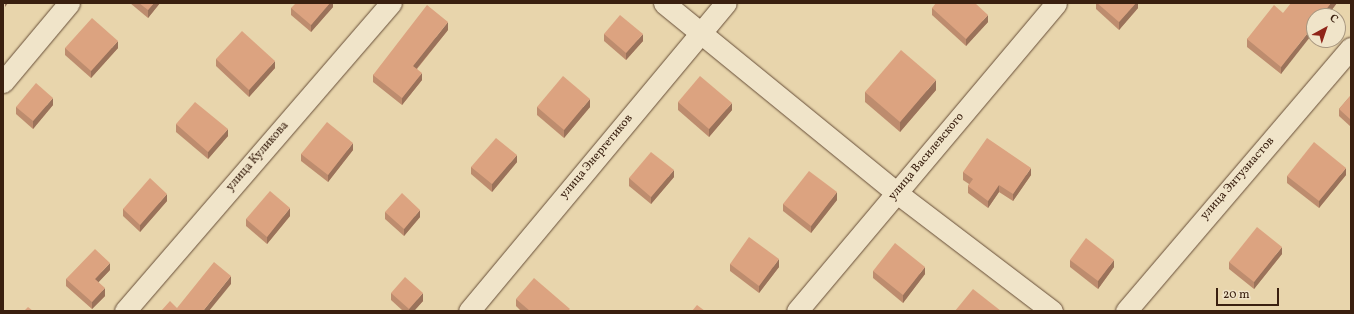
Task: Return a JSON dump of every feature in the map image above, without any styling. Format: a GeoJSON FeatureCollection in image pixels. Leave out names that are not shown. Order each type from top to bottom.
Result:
{"type":"FeatureCollection","features":[{"type":"Feature","properties":{"kind":"street"},"geometry":{"type":"LineString","coordinates":[[3,82],[69,3]]}},
{"type":"Feature","properties":{"kind":"street","name":"улица Куликова"},"geometry":{"type":"LineString","coordinates":[[125,311],[391,3]]}},
{"type":"Feature","properties":{"kind":"street"},"geometry":{"type":"LineString","coordinates":[[664,3],[897,193],[1052,311]]}},
{"type":"Feature","properties":{"kind":"street","name":"улица Энергетиков"},"geometry":{"type":"LineString","coordinates":[[468,311],[726,3]]}},
{"type":"Feature","properties":{"kind":"street","name":"улица Василевского"},"geometry":{"type":"LineString","coordinates":[[797,311],[1056,3]]}},
{"type":"Feature","properties":{"kind":"street","name":"улица Энтузиастов"},"geometry":{"type":"LineString","coordinates":[[1126,311],[1351,48]]}},
{"type":"Feature","properties":{"kind":"building"},"geometry":{"type":"Polygon","coordinates":[[[139,3],[154,3],[148,10],[139,3]]]}},
{"type":"Feature","properties":{"kind":"building"},"geometry":{"type":"Polygon","coordinates":[[[296,3],[330,3],[311,25],[291,8],[296,3]]]}},
{"type":"Feature","properties":{"kind":"building"},"geometry":{"type":"Polygon","coordinates":[[[936,3],[975,3],[988,15],[966,39],[932,8],[936,3]]]}},
{"type":"Feature","properties":{"kind":"building"},"geometry":{"type":"Polygon","coordinates":[[[1097,3],[1136,3],[1119,22],[1097,3]]]}},
{"type":"Feature","properties":{"kind":"building"},"geometry":{"type":"Polygon","coordinates":[[[1291,3],[1331,3],[1327,8],[1306,8],[1306,35],[1281,67],[1247,39],[1274,5],[1283,13],[1291,3]]]}},
{"type":"Feature","properties":{"kind":"building"},"geometry":{"type":"Polygon","coordinates":[[[427,5],[448,22],[413,66],[422,73],[402,98],[373,75],[427,5]]]}},
{"type":"Feature","properties":{"kind":"building"},"geometry":{"type":"Polygon","coordinates":[[[620,15],[643,34],[626,53],[604,34],[620,15]]]}},
{"type":"Feature","properties":{"kind":"building"},"geometry":{"type":"Polygon","coordinates":[[[92,18],[118,41],[91,71],[65,48],[92,18]]]}},
{"type":"Feature","properties":{"kind":"building"},"geometry":{"type":"Polygon","coordinates":[[[242,31],[275,61],[249,90],[216,59],[242,31]]]}},
{"type":"Feature","properties":{"kind":"building"},"geometry":{"type":"Polygon","coordinates":[[[901,50],[936,80],[900,122],[865,92],[901,50]]]}},
{"type":"Feature","properties":{"kind":"building"},"geometry":{"type":"Polygon","coordinates":[[[563,76],[590,99],[564,130],[537,107],[563,76]]]}},
{"type":"Feature","properties":{"kind":"building"},"geometry":{"type":"Polygon","coordinates":[[[700,76],[732,103],[709,129],[678,102],[700,76]]]}},
{"type":"Feature","properties":{"kind":"building"},"geometry":{"type":"Polygon","coordinates":[[[36,83],[53,98],[33,121],[16,107],[36,83]]]}},
{"type":"Feature","properties":{"kind":"building"},"geometry":{"type":"Polygon","coordinates":[[[1351,95],[1351,120],[1339,109],[1351,95]]]}},
{"type":"Feature","properties":{"kind":"building"},"geometry":{"type":"Polygon","coordinates":[[[195,102],[228,129],[208,152],[176,124],[195,102]]]}},
{"type":"Feature","properties":{"kind":"building"},"geometry":{"type":"Polygon","coordinates":[[[327,122],[353,143],[328,175],[301,154],[327,122]]]}},
{"type":"Feature","properties":{"kind":"building"},"geometry":{"type":"Polygon","coordinates":[[[496,138],[517,155],[492,184],[471,167],[496,138]]]}},
{"type":"Feature","properties":{"kind":"building"},"geometry":{"type":"Polygon","coordinates":[[[987,138],[1031,168],[1013,194],[999,185],[988,201],[968,186],[973,179],[963,172],[987,138]]]}},
{"type":"Feature","properties":{"kind":"building"},"geometry":{"type":"Polygon","coordinates":[[[1314,142],[1346,168],[1319,201],[1287,176],[1314,142]]]}},
{"type":"Feature","properties":{"kind":"building"},"geometry":{"type":"Polygon","coordinates":[[[651,152],[674,170],[651,197],[629,178],[651,152]]]}},
{"type":"Feature","properties":{"kind":"building"},"geometry":{"type":"Polygon","coordinates":[[[809,171],[837,192],[811,226],[783,204],[809,171]]]}},
{"type":"Feature","properties":{"kind":"building"},"geometry":{"type":"Polygon","coordinates":[[[150,178],[167,194],[140,225],[123,209],[150,178]]]}},
{"type":"Feature","properties":{"kind":"building"},"geometry":{"type":"Polygon","coordinates":[[[270,191],[290,208],[267,237],[246,219],[270,191]]]}},
{"type":"Feature","properties":{"kind":"building"},"geometry":{"type":"Polygon","coordinates":[[[402,193],[420,210],[404,229],[385,212],[402,193]]]}},
{"type":"Feature","properties":{"kind":"building"},"geometry":{"type":"Polygon","coordinates":[[[1257,227],[1282,247],[1254,282],[1229,262],[1257,227]]]}},
{"type":"Feature","properties":{"kind":"building"},"geometry":{"type":"Polygon","coordinates":[[[749,237],[779,259],[759,286],[730,264],[749,237]]]}},
{"type":"Feature","properties":{"kind":"building"},"geometry":{"type":"Polygon","coordinates":[[[1086,238],[1114,260],[1098,281],[1070,260],[1086,238]]]}},
{"type":"Feature","properties":{"kind":"building"},"geometry":{"type":"Polygon","coordinates":[[[895,243],[925,267],[903,295],[873,271],[895,243]]]}},
{"type":"Feature","properties":{"kind":"building"},"geometry":{"type":"Polygon","coordinates":[[[95,249],[110,263],[95,279],[105,288],[92,302],[66,279],[95,249]]]}},
{"type":"Feature","properties":{"kind":"building"},"geometry":{"type":"Polygon","coordinates":[[[214,262],[231,276],[203,311],[161,311],[170,301],[177,308],[214,262]]]}},
{"type":"Feature","properties":{"kind":"building"},"geometry":{"type":"Polygon","coordinates":[[[405,277],[423,293],[409,309],[391,293],[405,277]]]}},
{"type":"Feature","properties":{"kind":"building"},"geometry":{"type":"Polygon","coordinates":[[[534,278],[570,309],[568,311],[530,311],[516,299],[534,278]]]}},
{"type":"Feature","properties":{"kind":"building"},"geometry":{"type":"Polygon","coordinates":[[[973,289],[1001,311],[955,311],[973,289]]]}},
{"type":"Feature","properties":{"kind":"building"},"geometry":{"type":"Polygon","coordinates":[[[697,305],[705,311],[692,311],[697,305]]]}},
{"type":"Feature","properties":{"kind":"building"},"geometry":{"type":"Polygon","coordinates":[[[28,307],[33,311],[24,311],[28,307]]]}}]}
